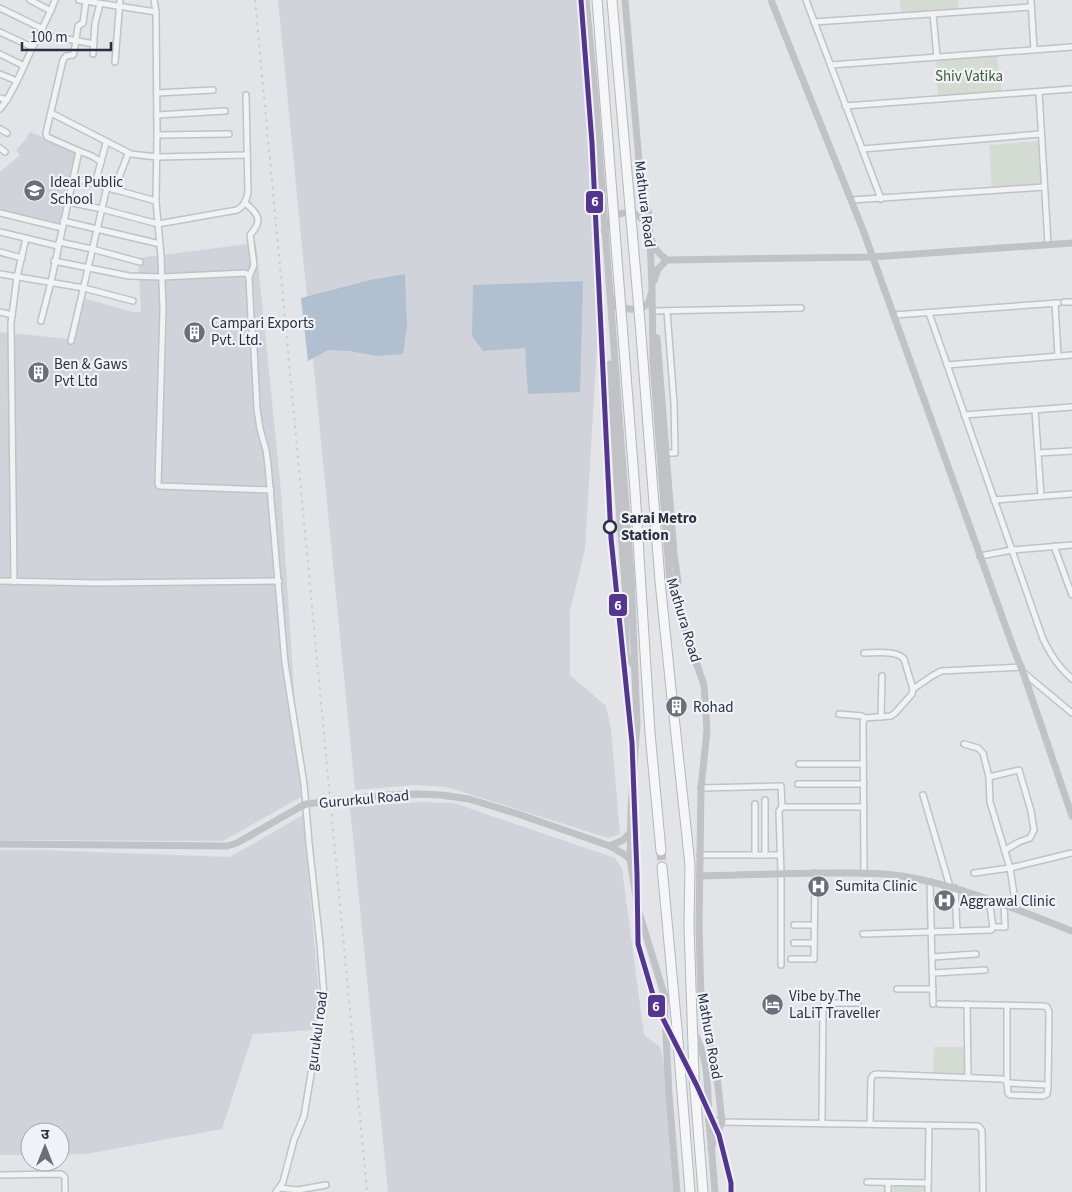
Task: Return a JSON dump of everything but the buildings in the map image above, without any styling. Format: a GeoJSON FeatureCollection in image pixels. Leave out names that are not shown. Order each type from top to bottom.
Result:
{"type":"FeatureCollection","features":[{"type":"Feature","properties":{"kind":"highway","name":"Mathura Road"},"geometry":{"type":"LineString","coordinates":[[598,0],[650,733],[661,851]]}},
{"type":"Feature","properties":{"kind":"highway","name":"Mathura Road"},"geometry":{"type":"LineString","coordinates":[[612,0],[660,582],[672,699]]}},
{"type":"Feature","properties":{"kind":"highway","name":"Mathura Road"},"geometry":{"type":"LineString","coordinates":[[674,716],[690,866],[689,926],[692,1029],[703,1192]]}},
{"type":"Feature","properties":{"kind":"highway","name":"Mathura Road"},"geometry":{"type":"LineString","coordinates":[[662,867],[676,1007],[690,1192]]}},
{"type":"Feature","properties":{"kind":"main road","name":"Mathura Road"},"geometry":{"type":"LineString","coordinates":[[586,0],[611,315],[628,597],[634,665],[637,724],[631,808],[630,859],[638,909],[664,994],[676,1007]]}},
{"type":"Feature","properties":{"kind":"main road","name":"Mathura Road"},"geometry":{"type":"LineString","coordinates":[[626,0],[641,184],[649,215],[654,360],[670,552],[671,590],[704,685],[707,731],[702,788],[700,855],[701,998],[705,1024],[714,1057],[722,1122],[711,1148]]}},
{"type":"Feature","properties":{"kind":"main road"},"geometry":{"type":"LineString","coordinates":[[771,0],[852,200],[1022,670],[1072,816]]}},
{"type":"Feature","properties":{"kind":"main road"},"geometry":{"type":"LineString","coordinates":[[604,232],[610,220],[618,215],[626,212],[637,215],[644,222],[656,250],[667,260],[872,257],[1072,243]]}},
{"type":"Feature","properties":{"kind":"main road"},"geometry":{"type":"LineString","coordinates":[[609,292],[615,306],[631,308],[646,305],[649,301],[658,269],[667,260]]}},
{"type":"Feature","properties":{"kind":"main road"},"geometry":{"type":"LineString","coordinates":[[653,331],[657,335],[660,361],[670,552]]}},
{"type":"Feature","properties":{"kind":"main road","name":"Gururkul Road"},"geometry":{"type":"LineString","coordinates":[[0,844],[228,846],[237,843],[306,804],[387,795],[418,794],[469,799],[518,814],[610,846],[622,852],[630,859]]}},
{"type":"Feature","properties":{"kind":"main road"},"geometry":{"type":"LineString","coordinates":[[610,846],[623,840],[630,833]]}},
{"type":"Feature","properties":{"kind":"main road"},"geometry":{"type":"LineString","coordinates":[[700,876],[815,873],[864,873],[900,876],[952,888],[1014,908],[1072,931]]}},
{"type":"Feature","properties":{"kind":"main road"},"geometry":{"type":"LineString","coordinates":[[664,994],[669,1095],[677,1192]]}},
{"type":"Feature","properties":{"kind":"main road"},"geometry":{"type":"LineString","coordinates":[[692,1029],[699,1040],[706,1064],[715,1192]]}},
{"type":"Feature","properties":{"kind":"street"},"geometry":{"type":"LineString","coordinates":[[30,0],[51,11]]}},
{"type":"Feature","properties":{"kind":"street"},"geometry":{"type":"LineString","coordinates":[[0,109],[7,100],[55,0]]}},
{"type":"Feature","properties":{"kind":"street"},"geometry":{"type":"LineString","coordinates":[[79,0],[156,12]]}},
{"type":"Feature","properties":{"kind":"street"},"geometry":{"type":"LineString","coordinates":[[114,62],[120,0]]}},
{"type":"Feature","properties":{"kind":"street"},"geometry":{"type":"LineString","coordinates":[[154,0],[156,12],[157,93],[156,201],[162,277],[163,330],[158,484],[161,486],[271,490]]}},
{"type":"Feature","properties":{"kind":"street"},"geometry":{"type":"LineString","coordinates":[[806,0],[880,198]]}},
{"type":"Feature","properties":{"kind":"street"},"geometry":{"type":"LineString","coordinates":[[1031,0],[1034,50]]}},
{"type":"Feature","properties":{"kind":"street"},"geometry":{"type":"LineString","coordinates":[[86,1],[83,23],[78,26],[72,55],[66,56],[63,60],[46,133],[47,137],[92,156],[101,162]]}},
{"type":"Feature","properties":{"kind":"street"},"geometry":{"type":"LineString","coordinates":[[93,54],[95,23],[100,4]]}},
{"type":"Feature","properties":{"kind":"street"},"geometry":{"type":"LineString","coordinates":[[814,22],[1031,7]]}},
{"type":"Feature","properties":{"kind":"street"},"geometry":{"type":"LineString","coordinates":[[0,8],[41,31],[94,44]]}},
{"type":"Feature","properties":{"kind":"street"},"geometry":{"type":"LineString","coordinates":[[933,14],[937,57]]}},
{"type":"Feature","properties":{"kind":"street"},"geometry":{"type":"LineString","coordinates":[[0,32],[32,47]]}},
{"type":"Feature","properties":{"kind":"street"},"geometry":{"type":"LineString","coordinates":[[830,65],[1072,47]]}},
{"type":"Feature","properties":{"kind":"street"},"geometry":{"type":"LineString","coordinates":[[0,54],[24,66]]}},
{"type":"Feature","properties":{"kind":"street"},"geometry":{"type":"LineString","coordinates":[[0,74],[16,81]]}},
{"type":"Feature","properties":{"kind":"street"},"geometry":{"type":"LineString","coordinates":[[845,106],[1072,89]]}},
{"type":"Feature","properties":{"kind":"street"},"geometry":{"type":"LineString","coordinates":[[157,93],[213,90]]}},
{"type":"Feature","properties":{"kind":"street"},"geometry":{"type":"LineString","coordinates":[[1039,92],[1048,244]]}},
{"type":"Feature","properties":{"kind":"street"},"geometry":{"type":"LineString","coordinates":[[68,202],[158,224],[241,208],[245,203],[248,193],[246,95]]}},
{"type":"Feature","properties":{"kind":"street"},"geometry":{"type":"LineString","coordinates":[[0,98],[7,100]]}},
{"type":"Feature","properties":{"kind":"street"},"geometry":{"type":"LineString","coordinates":[[157,115],[225,112]]}},
{"type":"Feature","properties":{"kind":"street"},"geometry":{"type":"LineString","coordinates":[[51,113],[128,154],[157,157],[247,155]]}},
{"type":"Feature","properties":{"kind":"street"},"geometry":{"type":"LineString","coordinates":[[0,130],[7,133]]}},
{"type":"Feature","properties":{"kind":"street"},"geometry":{"type":"LineString","coordinates":[[157,135],[229,134]]}},
{"type":"Feature","properties":{"kind":"street"},"geometry":{"type":"LineString","coordinates":[[862,149],[1041,134]]}},
{"type":"Feature","properties":{"kind":"street"},"geometry":{"type":"LineString","coordinates":[[95,184],[106,143]]}},
{"type":"Feature","properties":{"kind":"street"},"geometry":{"type":"LineString","coordinates":[[41,320],[79,151]]}},
{"type":"Feature","properties":{"kind":"street"},"geometry":{"type":"LineString","coordinates":[[114,190],[128,154]]}},
{"type":"Feature","properties":{"kind":"street"},"geometry":{"type":"LineString","coordinates":[[73,178],[156,201]]}},
{"type":"Feature","properties":{"kind":"street"},"geometry":{"type":"LineString","coordinates":[[852,200],[1044,187]]}},
{"type":"Feature","properties":{"kind":"street"},"geometry":{"type":"LineString","coordinates":[[71,341],[107,188]]}},
{"type":"Feature","properties":{"kind":"street","name":"gurukul road"},"geometry":{"type":"LineString","coordinates":[[245,203],[256,213],[258,220],[256,228],[250,235],[254,265],[249,278],[257,409],[266,450],[271,490],[285,663],[304,784],[324,996],[304,1116],[294,1140],[280,1190]]}},
{"type":"Feature","properties":{"kind":"street"},"geometry":{"type":"LineString","coordinates":[[0,213],[62,228]]}},
{"type":"Feature","properties":{"kind":"street"},"geometry":{"type":"LineString","coordinates":[[64,221],[160,244]]}},
{"type":"Feature","properties":{"kind":"street"},"geometry":{"type":"LineString","coordinates":[[0,232],[92,249],[140,262]]}},
{"type":"Feature","properties":{"kind":"street"},"geometry":{"type":"LineString","coordinates":[[14,582],[11,323],[17,277],[26,238]]}},
{"type":"Feature","properties":{"kind":"street"},"geometry":{"type":"LineString","coordinates":[[0,252],[22,258]]}},
{"type":"Feature","properties":{"kind":"street"},"geometry":{"type":"LineString","coordinates":[[54,260],[129,276],[162,277],[245,273],[249,278]]}},
{"type":"Feature","properties":{"kind":"street"},"geometry":{"type":"LineString","coordinates":[[0,274],[84,288],[133,301]]}},
{"type":"Feature","properties":{"kind":"street"},"geometry":{"type":"LineString","coordinates":[[1064,302],[1072,302]]}},
{"type":"Feature","properties":{"kind":"street"},"geometry":{"type":"LineString","coordinates":[[894,316],[1056,303],[1058,356]]}},
{"type":"Feature","properties":{"kind":"street"},"geometry":{"type":"LineString","coordinates":[[653,311],[801,308]]}},
{"type":"Feature","properties":{"kind":"street"},"geometry":{"type":"LineString","coordinates":[[666,454],[675,453],[674,403],[667,311]]}},
{"type":"Feature","properties":{"kind":"street"},"geometry":{"type":"LineString","coordinates":[[0,312],[12,315]]}},
{"type":"Feature","properties":{"kind":"street"},"geometry":{"type":"LineString","coordinates":[[929,313],[1043,639],[1059,666],[1072,679]]}},
{"type":"Feature","properties":{"kind":"street"},"geometry":{"type":"LineString","coordinates":[[947,365],[1072,355]]}},
{"type":"Feature","properties":{"kind":"street"},"geometry":{"type":"LineString","coordinates":[[964,415],[1072,407]]}},
{"type":"Feature","properties":{"kind":"street"},"geometry":{"type":"LineString","coordinates":[[1035,410],[1041,496]]}},
{"type":"Feature","properties":{"kind":"street"},"geometry":{"type":"LineString","coordinates":[[1038,453],[1072,451]]}},
{"type":"Feature","properties":{"kind":"street"},"geometry":{"type":"LineString","coordinates":[[994,500],[1072,494]]}},
{"type":"Feature","properties":{"kind":"street"},"geometry":{"type":"LineString","coordinates":[[980,556],[1012,550],[1072,545]]}},
{"type":"Feature","properties":{"kind":"street"},"geometry":{"type":"LineString","coordinates":[[1054,546],[1072,595]]}},
{"type":"Feature","properties":{"kind":"street"},"geometry":{"type":"LineString","coordinates":[[0,581],[279,581]]}},
{"type":"Feature","properties":{"kind":"street"},"geometry":{"type":"LineString","coordinates":[[839,714],[862,716],[865,718],[891,716],[912,694],[913,689],[902,656],[895,653],[864,653]]}},
{"type":"Feature","properties":{"kind":"street"},"geometry":{"type":"LineString","coordinates":[[913,689],[941,671],[1022,670],[1072,713]]}},
{"type":"Feature","properties":{"kind":"street"},"geometry":{"type":"LineString","coordinates":[[881,717],[882,676]]}},
{"type":"Feature","properties":{"kind":"street"},"geometry":{"type":"LineString","coordinates":[[864,873],[863,724],[865,718]]}},
{"type":"Feature","properties":{"kind":"street"},"geometry":{"type":"LineString","coordinates":[[964,744],[982,751],[989,777],[990,802],[1010,868],[1014,908]]}},
{"type":"Feature","properties":{"kind":"street"},"geometry":{"type":"LineString","coordinates":[[799,764],[864,764]]}},
{"type":"Feature","properties":{"kind":"street"},"geometry":{"type":"LineString","coordinates":[[989,777],[1019,770],[1031,810],[1034,830],[1030,838],[1005,850]]}},
{"type":"Feature","properties":{"kind":"street"},"geometry":{"type":"LineString","coordinates":[[798,784],[864,784]]}},
{"type":"Feature","properties":{"kind":"street"},"geometry":{"type":"LineString","coordinates":[[702,788],[781,786],[782,807],[779,811],[781,965]]}},
{"type":"Feature","properties":{"kind":"street"},"geometry":{"type":"LineString","coordinates":[[923,795],[952,888],[957,931]]}},
{"type":"Feature","properties":{"kind":"street"},"geometry":{"type":"LineString","coordinates":[[765,800],[765,855]]}},
{"type":"Feature","properties":{"kind":"street"},"geometry":{"type":"LineString","coordinates":[[755,804],[755,855]]}},
{"type":"Feature","properties":{"kind":"street"},"geometry":{"type":"LineString","coordinates":[[782,807],[864,807]]}},
{"type":"Feature","properties":{"kind":"street"},"geometry":{"type":"LineString","coordinates":[[974,873],[1010,868],[1072,853]]}},
{"type":"Feature","properties":{"kind":"street"},"geometry":{"type":"LineString","coordinates":[[700,855],[780,855]]}},
{"type":"Feature","properties":{"kind":"street"},"geometry":{"type":"LineString","coordinates":[[792,959],[814,959],[815,873]]}},
{"type":"Feature","properties":{"kind":"street"},"geometry":{"type":"LineString","coordinates":[[930,882],[932,973],[936,1004],[967,1004],[1007,1005],[1043,1006],[1048,1009],[1048,1085],[1045,1096],[1010,1095],[1008,1093],[1007,1005]]}},
{"type":"Feature","properties":{"kind":"street"},"geometry":{"type":"LineString","coordinates":[[989,900],[993,927]]}},
{"type":"Feature","properties":{"kind":"street"},"geometry":{"type":"LineString","coordinates":[[863,934],[990,930],[993,927],[1004,927],[1004,905]]}},
{"type":"Feature","properties":{"kind":"street"},"geometry":{"type":"LineString","coordinates":[[794,925],[814,925]]}},
{"type":"Feature","properties":{"kind":"street"},"geometry":{"type":"LineString","coordinates":[[794,943],[814,943]]}},
{"type":"Feature","properties":{"kind":"street"},"geometry":{"type":"LineString","coordinates":[[932,958],[976,954]]}},
{"type":"Feature","properties":{"kind":"street"},"geometry":{"type":"LineString","coordinates":[[932,973],[985,970]]}},
{"type":"Feature","properties":{"kind":"street"},"geometry":{"type":"LineString","coordinates":[[896,989],[933,989]]}},
{"type":"Feature","properties":{"kind":"street"},"geometry":{"type":"LineString","coordinates":[[822,1123],[823,1005],[828,1003],[858,1003]]}},
{"type":"Feature","properties":{"kind":"street"},"geometry":{"type":"LineString","coordinates":[[967,1004],[968,1077]]}},
{"type":"Feature","properties":{"kind":"street"},"geometry":{"type":"LineString","coordinates":[[870,1124],[871,1079],[873,1075],[968,1077],[1048,1085]]}},
{"type":"Feature","properties":{"kind":"street"},"geometry":{"type":"LineString","coordinates":[[709,1120],[722,1122],[976,1125],[981,1128],[983,1192]]}},
{"type":"Feature","properties":{"kind":"street"},"geometry":{"type":"LineString","coordinates":[[928,1192],[929,1125]]}},
{"type":"Feature","properties":{"kind":"street"},"geometry":{"type":"LineString","coordinates":[[0,1174],[61,1174],[64,1178],[65,1192]]}},
{"type":"Feature","properties":{"kind":"street"},"geometry":{"type":"LineString","coordinates":[[867,1182],[928,1183]]}},
{"type":"Feature","properties":{"kind":"street"},"geometry":{"type":"LineString","coordinates":[[888,1182],[888,1192]]}},
{"type":"Feature","properties":{"kind":"street"},"geometry":{"type":"LineString","coordinates":[[280,1190],[298,1190],[326,1185]]}},
{"type":"Feature","properties":{"kind":"shaded area"},"geometry":{"type":"Polygon","coordinates":[[[278,0],[577,0],[600,296],[585,549],[570,611],[570,675],[606,706],[611,729],[620,834],[608,838],[447,787],[414,785],[355,790],[278,0]]]}},
{"type":"Feature","properties":{"kind":"shaded area","name":"Ideal Public School"},"geometry":{"type":"Polygon","coordinates":[[[30,132],[73,149],[77,157],[60,223],[0,210],[0,172],[20,155],[16,150],[30,132]]]}},
{"type":"Feature","properties":{"kind":"shaded area"},"geometry":{"type":"Polygon","coordinates":[[[256,243],[281,491],[301,797],[223,841],[0,840],[0,332],[69,339],[79,297],[133,312],[141,312],[138,258],[256,243]]]}},
{"type":"Feature","properties":{"kind":"shaded area"},"geometry":{"type":"Polygon","coordinates":[[[418,802],[454,803],[615,858],[622,869],[644,1035],[660,1047],[671,1094],[680,1192],[388,1192],[350,807],[418,802]]]}},
{"type":"Feature","properties":{"kind":"shaded area"},"geometry":{"type":"Polygon","coordinates":[[[303,815],[320,1007],[312,1030],[253,1034],[222,1129],[86,1154],[70,1155],[70,1122],[20,1122],[20,1155],[0,1155],[0,850],[230,857],[303,815]]]}},
{"type":"Feature","properties":{"kind":"green space"},"geometry":{"type":"Polygon","coordinates":[[[900,0],[958,0],[958,10],[901,14],[900,0]]]}},
{"type":"Feature","properties":{"kind":"green space","name":"Shiv Vatika"},"geometry":{"type":"Polygon","coordinates":[[[997,56],[1002,92],[938,97],[936,60],[997,56]]]}},
{"type":"Feature","properties":{"kind":"green space"},"geometry":{"type":"Polygon","coordinates":[[[1038,141],[1041,185],[992,189],[989,145],[1038,141]]]}},
{"type":"Feature","properties":{"kind":"green space"},"geometry":{"type":"Polygon","coordinates":[[[934,1047],[965,1047],[964,1074],[933,1074],[934,1047]]]}},
{"type":"Feature","properties":{"kind":"green space"},"geometry":{"type":"Polygon","coordinates":[[[893,1185],[925,1185],[926,1192],[893,1192],[893,1185]]]}},
{"type":"Feature","properties":{"kind":"water"},"geometry":{"type":"Polygon","coordinates":[[[405,274],[407,326],[403,354],[376,356],[350,351],[328,350],[308,361],[301,298],[370,280],[405,274]]]}},
{"type":"Feature","properties":{"kind":"water"},"geometry":{"type":"Polygon","coordinates":[[[583,281],[580,392],[528,394],[525,348],[483,351],[472,336],[473,285],[583,281]]]}},
{"type":"Feature","properties":{"kind":"tunnel"},"geometry":{"type":"LineString","coordinates":[[672,699],[674,716]]}},
{"type":"Feature","properties":{"kind":"tunnel"},"geometry":{"type":"LineString","coordinates":[[661,851],[662,867]]}},
{"type":"Feature","properties":{"kind":"railway"},"geometry":{"type":"LineString","coordinates":[[255,0],[367,1192]]}},
{"type":"Feature","properties":{"kind":"transit line","name":"6"},"geometry":{"type":"LineString","coordinates":[[581,0],[592,143],[611,538],[632,743],[638,944],[656,1005],[697,1086],[719,1135],[731,1183],[731,1192]]}},
{"type":"Feature","properties":{"kind":"place","name":"Ideal Public School"},"geometry":{"type":"Point","coordinates":[34,191]}},
{"type":"Feature","properties":{"kind":"place","name":"Campari Exports Pvt. Ltd."},"geometry":{"type":"Point","coordinates":[195,332]}},
{"type":"Feature","properties":{"kind":"place","name":"Ben & Gaws Pvt Ltd"},"geometry":{"type":"Point","coordinates":[38,373]}},
{"type":"Feature","properties":{"kind":"place","name":"Sarai Metro Station"},"geometry":{"type":"Point","coordinates":[610,527]}},
{"type":"Feature","properties":{"kind":"place","name":"Rohad"},"geometry":{"type":"Point","coordinates":[677,707]}},
{"type":"Feature","properties":{"kind":"place","name":"Sumita Clinic"},"geometry":{"type":"Point","coordinates":[819,886]}},
{"type":"Feature","properties":{"kind":"place","name":"Aggrawal Clinic"},"geometry":{"type":"Point","coordinates":[944,901]}},
{"type":"Feature","properties":{"kind":"place","name":"Vibe by The LaLiT Traveller"},"geometry":{"type":"Point","coordinates":[773,1005]}}]}
